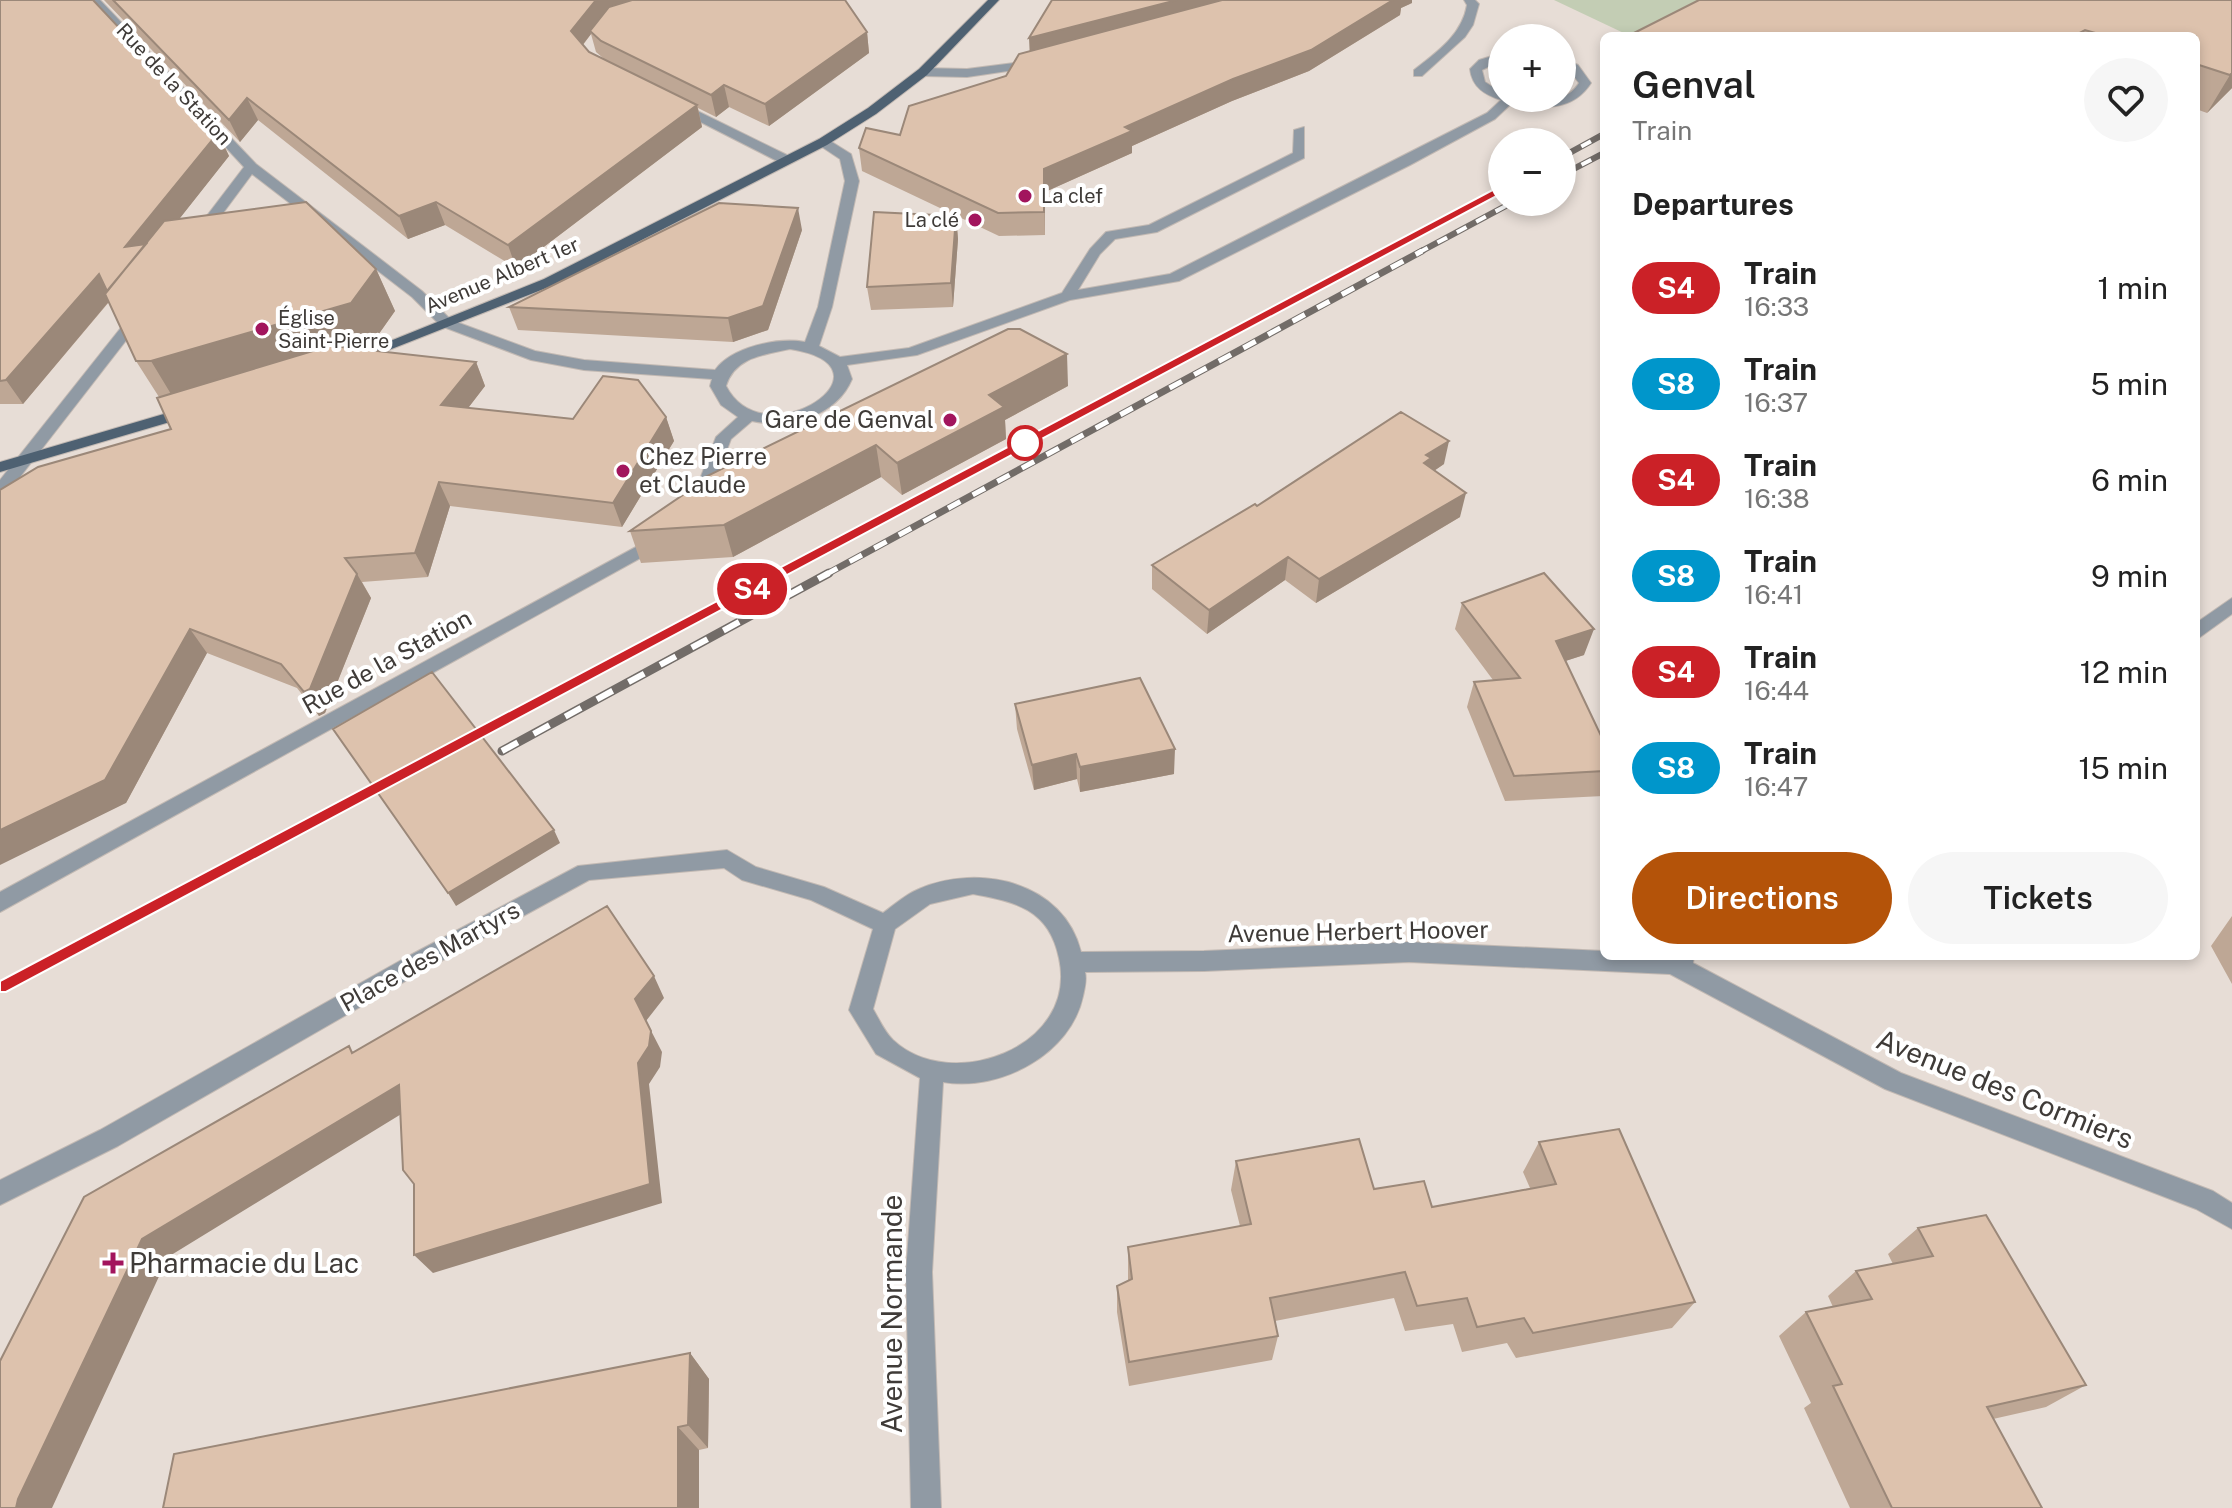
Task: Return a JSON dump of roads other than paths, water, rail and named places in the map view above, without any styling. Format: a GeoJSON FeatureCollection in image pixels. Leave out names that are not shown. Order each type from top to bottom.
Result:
{"type":"FeatureCollection","features":[{"type":"Feature","properties":{"kind":"main road","name":"Avenue Albert 1er"},"geometry":{"type":"LineString","coordinates":[[333,366],[549,282],[823,142],[872,111],[923,72],[994,0]]}},
{"type":"Feature","properties":{"kind":"main road"},"geometry":{"type":"LineString","coordinates":[[0,467],[212,404]]}},
{"type":"Feature","properties":{"kind":"street","name":"Rue de la Station"},"geometry":{"type":"LineString","coordinates":[[94,0],[251,167],[417,294],[446,323],[531,355],[584,365],[720,375]]}},
{"type":"Feature","properties":{"kind":"street"},"geometry":{"type":"LineString","coordinates":[[1418,73],[1447,49],[1473,19],[1473,4],[1469,0]]}},
{"type":"Feature","properties":{"kind":"street"},"geometry":{"type":"LineString","coordinates":[[923,72],[967,73],[1023,68],[1054,60]]}},
{"type":"Feature","properties":{"kind":"street"},"geometry":{"type":"LineString","coordinates":[[1488,60],[1476,69],[1476,78],[1488,89]]}},
{"type":"Feature","properties":{"kind":"street"},"geometry":{"type":"LineString","coordinates":[[1576,71],[1585,83],[1576,95]]}},
{"type":"Feature","properties":{"kind":"street"},"geometry":{"type":"LineString","coordinates":[[669,101],[788,161]]}},
{"type":"Feature","properties":{"kind":"street"},"geometry":{"type":"LineString","coordinates":[[838,362],[912,352],[1067,296],[1174,278],[1405,162],[1494,112]]}},
{"type":"Feature","properties":{"kind":"street"},"geometry":{"type":"LineString","coordinates":[[1067,296],[1095,252],[1111,235],[1152,229],[1299,155],[1300,130]]}},
{"type":"Feature","properties":{"kind":"street"},"geometry":{"type":"LineString","coordinates":[[811,346],[825,307],[852,181],[846,157],[823,142]]}},
{"type":"Feature","properties":{"kind":"street"},"geometry":{"type":"LineString","coordinates":[[185,254],[251,167]]}},
{"type":"Feature","properties":{"kind":"street"},"geometry":{"type":"LineString","coordinates":[[0,491],[147,303]]}},
{"type":"Feature","properties":{"kind":"street"},"geometry":{"type":"LineString","coordinates":[[790,344],[811,346],[825,351],[838,362],[843,378],[839,391],[827,402],[790,417],[748,416],[732,410],[721,399],[717,387],[720,375],[731,363],[762,347],[790,344]]}},
{"type":"Feature","properties":{"kind":"street"},"geometry":{"type":"LineString","coordinates":[[695,514],[724,437],[748,416]]}},
{"type":"Feature","properties":{"kind":"street","name":"Rue de la Station"},"geometry":{"type":"LineString","coordinates":[[0,903],[632,558],[670,532]]}},
{"type":"Feature","properties":{"kind":"street"},"geometry":{"type":"LineString","coordinates":[[2200,630],[2232,604]]}},
{"type":"Feature","properties":{"kind":"street","name":"Place des Martyrs"},"geometry":{"type":"LineString","coordinates":[[0,1193],[109,1138],[413,965],[586,872],[727,859],[750,874],[816,893],[885,924]]}},
{"type":"Feature","properties":{"kind":"street"},"geometry":{"type":"LineString","coordinates":[[973,885],[1021,895],[1058,922],[1076,962],[1070,1009],[1038,1049],[988,1073],[932,1073],[887,1049],[861,1010],[885,924],[924,896],[973,885]]}},
{"type":"Feature","properties":{"kind":"street","name":"Avenue Herbert Hoover"},"geometry":{"type":"LineString","coordinates":[[1076,962],[1204,961],[1409,952],[1600,958]]}},
{"type":"Feature","properties":{"kind":"street","name":"Avenue des Cormiers"},"geometry":{"type":"LineString","coordinates":[[1680,960],[1893,1081],[2204,1200],[2232,1217]]}},
{"type":"Feature","properties":{"kind":"street","name":"Avenue Normande"},"geometry":{"type":"LineString","coordinates":[[926,1508],[919,1272],[932,1073]]}},
{"type":"Feature","properties":{"kind":"railway"},"geometry":{"type":"LineString","coordinates":[[1576,149],[1600,136]]}},
{"type":"Feature","properties":{"kind":"railway"},"geometry":{"type":"LineString","coordinates":[[1576,168],[1600,155]]}},
{"type":"Feature","properties":{"kind":"railway"},"geometry":{"type":"LineString","coordinates":[[1381,253],[1488,196]]}},
{"type":"Feature","properties":{"kind":"railway"},"geometry":{"type":"LineString","coordinates":[[1418,253],[1488,215]]}},
{"type":"Feature","properties":{"kind":"railway"},"geometry":{"type":"LineString","coordinates":[[777,575],[1385,251]]}},
{"type":"Feature","properties":{"kind":"railway"},"geometry":{"type":"LineString","coordinates":[[825,575],[1422,251]]}},
{"type":"Feature","properties":{"kind":"railway"},"geometry":{"type":"LineString","coordinates":[[487,730],[781,573]]}},
{"type":"Feature","properties":{"kind":"railway"},"geometry":{"type":"LineString","coordinates":[[502,751],[829,573]]}},
{"type":"Feature","properties":{"kind":"train","name":"S4"},"geometry":{"type":"LineString","coordinates":[[0,987],[1488,196]]}},
{"type":"Feature","properties":{"kind":"place","name":"La clef"},"geometry":{"type":"Point","coordinates":[1025,196]}},
{"type":"Feature","properties":{"kind":"place","name":"La clé"},"geometry":{"type":"Point","coordinates":[975,220]}},
{"type":"Feature","properties":{"kind":"place","name":"Église Saint-Pierre"},"geometry":{"type":"Point","coordinates":[262,329]}},
{"type":"Feature","properties":{"kind":"place","name":"Gare de Genval"},"geometry":{"type":"Point","coordinates":[950,420]}},
{"type":"Feature","properties":{"kind":"place","name":"Chez Pierre et Claude"},"geometry":{"type":"Point","coordinates":[623,471]}},
{"type":"Feature","properties":{"kind":"place","name":"Pharmacie du Lac"},"geometry":{"type":"Point","coordinates":[113,1263]}}]}
